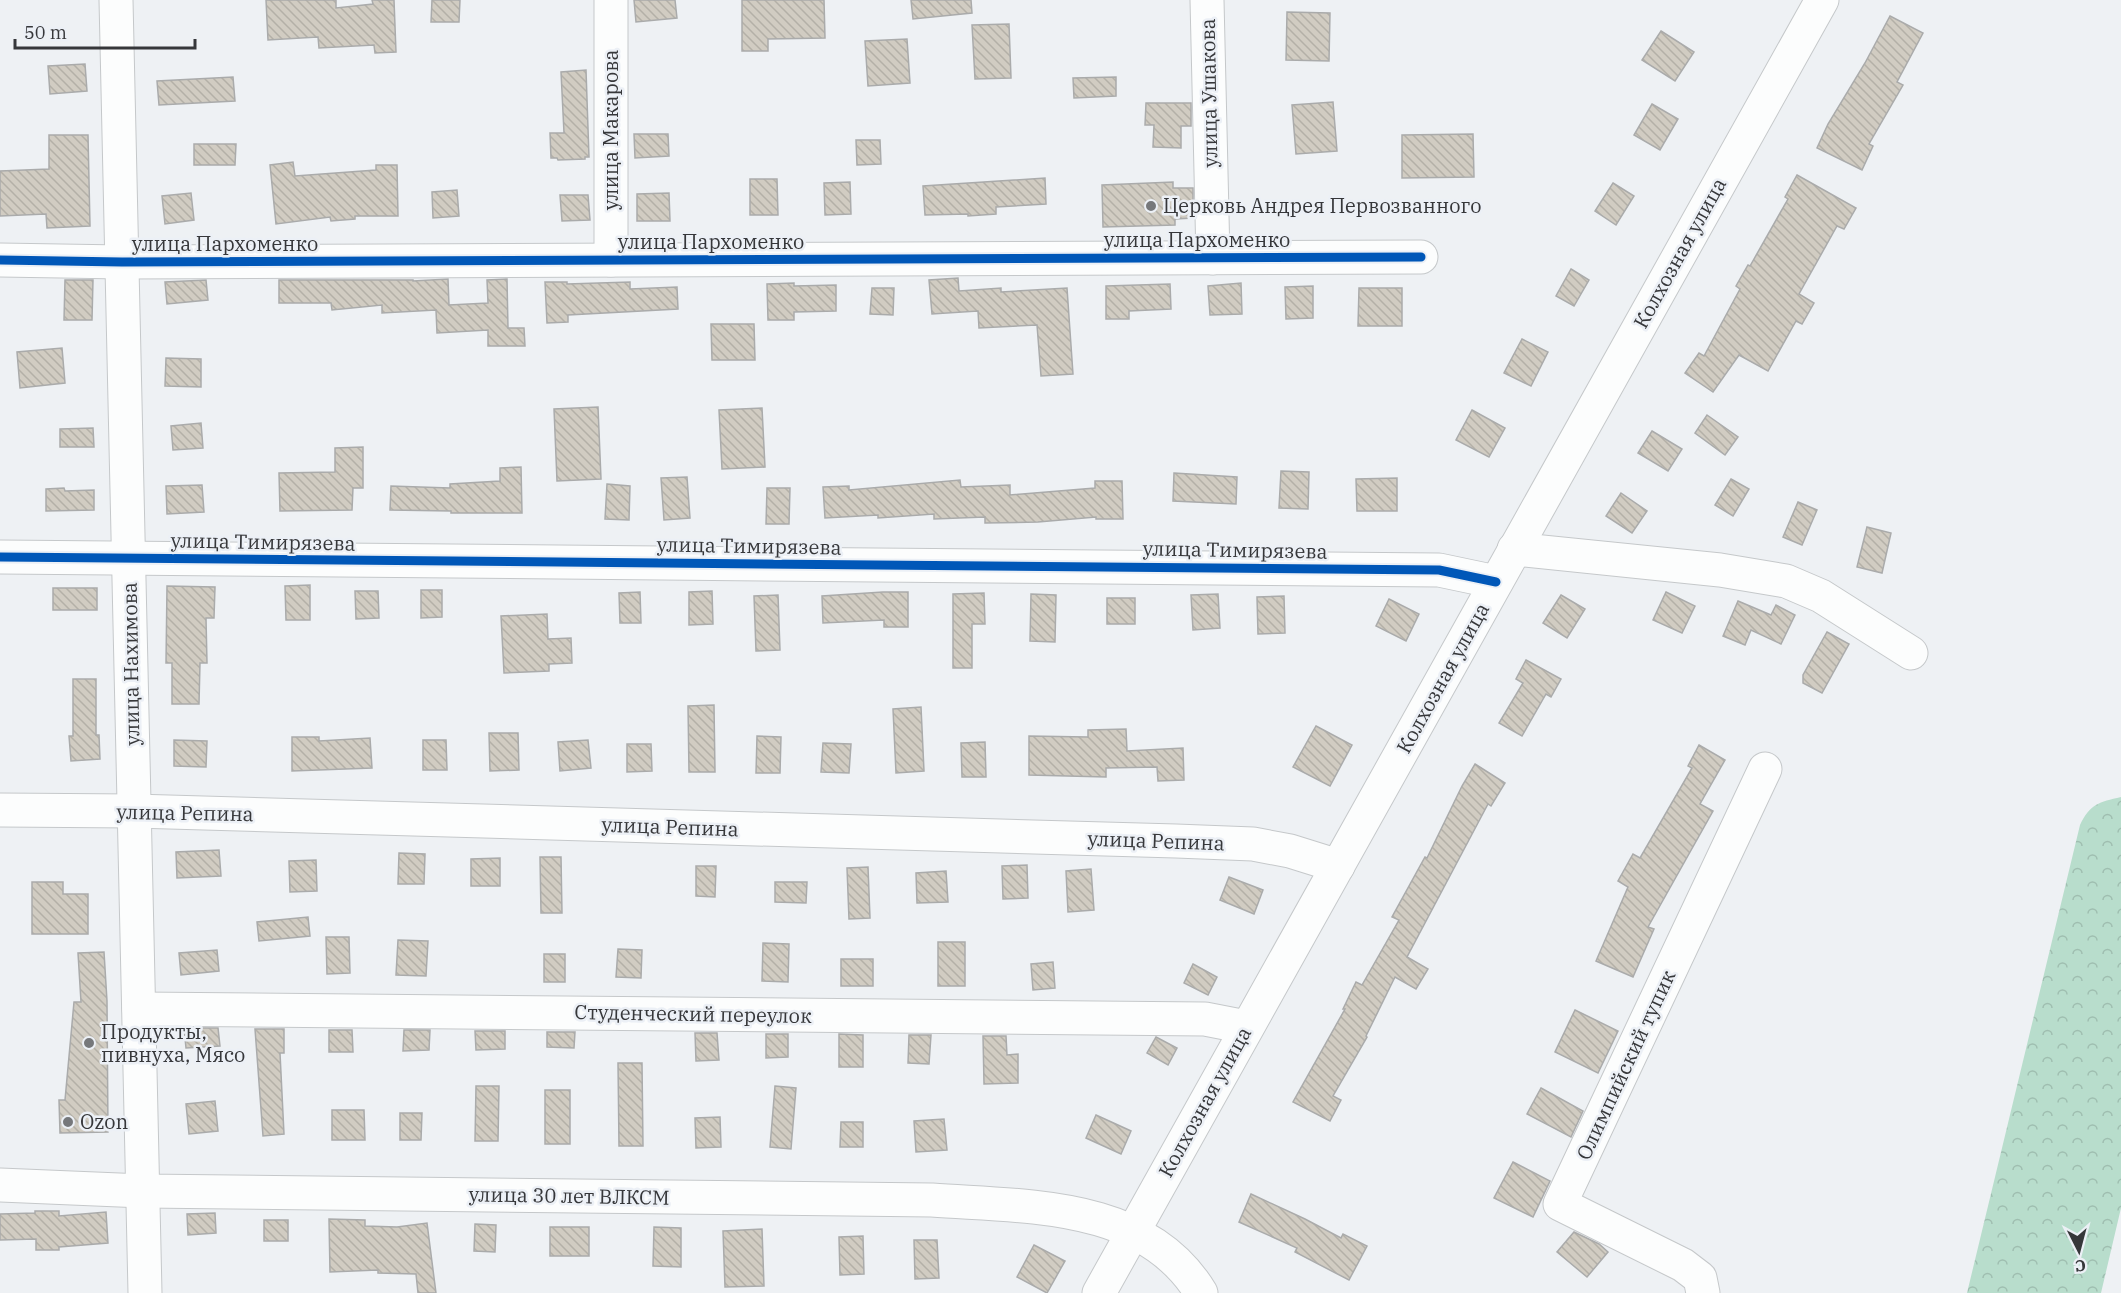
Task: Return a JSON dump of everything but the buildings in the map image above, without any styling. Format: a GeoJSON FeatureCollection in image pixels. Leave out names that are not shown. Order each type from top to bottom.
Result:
{"type":"FeatureCollection","features":[{"type":"Feature","properties":{"kind":"street","name":"улица Нахимова"},"geometry":{"type":"LineString","coordinates":[[116,0],[145,1293]]}},
{"type":"Feature","properties":{"kind":"street","name":"улица Макарова"},"geometry":{"type":"LineString","coordinates":[[611,0],[611,260]]}},
{"type":"Feature","properties":{"kind":"street","name":"улица Ушакова"},"geometry":{"type":"LineString","coordinates":[[1207,0],[1213,258]]}},
{"type":"Feature","properties":{"kind":"street","name":"Колхозная улица"},"geometry":{"type":"LineString","coordinates":[[1099,1293],[1822,0]]}},
{"type":"Feature","properties":{"kind":"street","name":"улица Пархоменко"},"geometry":{"type":"LineString","coordinates":[[0,260],[122,262],[1422,257]]}},
{"type":"Feature","properties":{"kind":"street"},"geometry":{"type":"LineString","coordinates":[[1514,549],[1720,570],[1786,580],[1821,596],[1911,652]]}},
{"type":"Feature","properties":{"kind":"street","name":"улица Тимирязева"},"geometry":{"type":"LineString","coordinates":[[0,557],[1439,570],[1496,582]]}},
{"type":"Feature","properties":{"kind":"street","name":"Олимпийский тупик"},"geometry":{"type":"LineString","coordinates":[[1703,1293],[1700,1278],[1683,1265],[1560,1204],[1765,770]]}},
{"type":"Feature","properties":{"kind":"street","name":"улица Репина"},"geometry":{"type":"LineString","coordinates":[[0,810],[134,811],[1253,844],[1290,851],[1338,866]]}},
{"type":"Feature","properties":{"kind":"street","name":"Студенческий переулок"},"geometry":{"type":"LineString","coordinates":[[138,1009],[1205,1019],[1246,1027]]}},
{"type":"Feature","properties":{"kind":"street","name":"улица 30 лет ВЛКСМ"},"geometry":{"type":"LineString","coordinates":[[0,1185],[143,1191],[932,1200],[1053,1210],[1088,1216],[1134,1232],[1160,1247],[1178,1263],[1203,1292]]}},
{"type":"Feature","properties":{"kind":"green space"},"geometry":{"type":"Polygon","coordinates":[[[2121,797],[2121,1208],[2101,1293],[1967,1293],[2080,825],[2088,812],[2096,805],[2121,797]]]}},
{"type":"Feature","properties":{"kind":"cycle path"},"geometry":{"type":"LineString","coordinates":[[0,260],[122,262],[1421,257]]}},
{"type":"Feature","properties":{"kind":"cycle path"},"geometry":{"type":"LineString","coordinates":[[0,557],[1439,570],[1496,582]]}},
{"type":"Feature","properties":{"kind":"place","name":"Церковь Андрея Первозванного"},"geometry":{"type":"Point","coordinates":[1151,206]}},
{"type":"Feature","properties":{"kind":"place","name":"Продукты, пивнуха, Мясо"},"geometry":{"type":"Point","coordinates":[89,1043]}},
{"type":"Feature","properties":{"kind":"place","name":"Ozon"},"geometry":{"type":"Point","coordinates":[68,1122]}}]}
